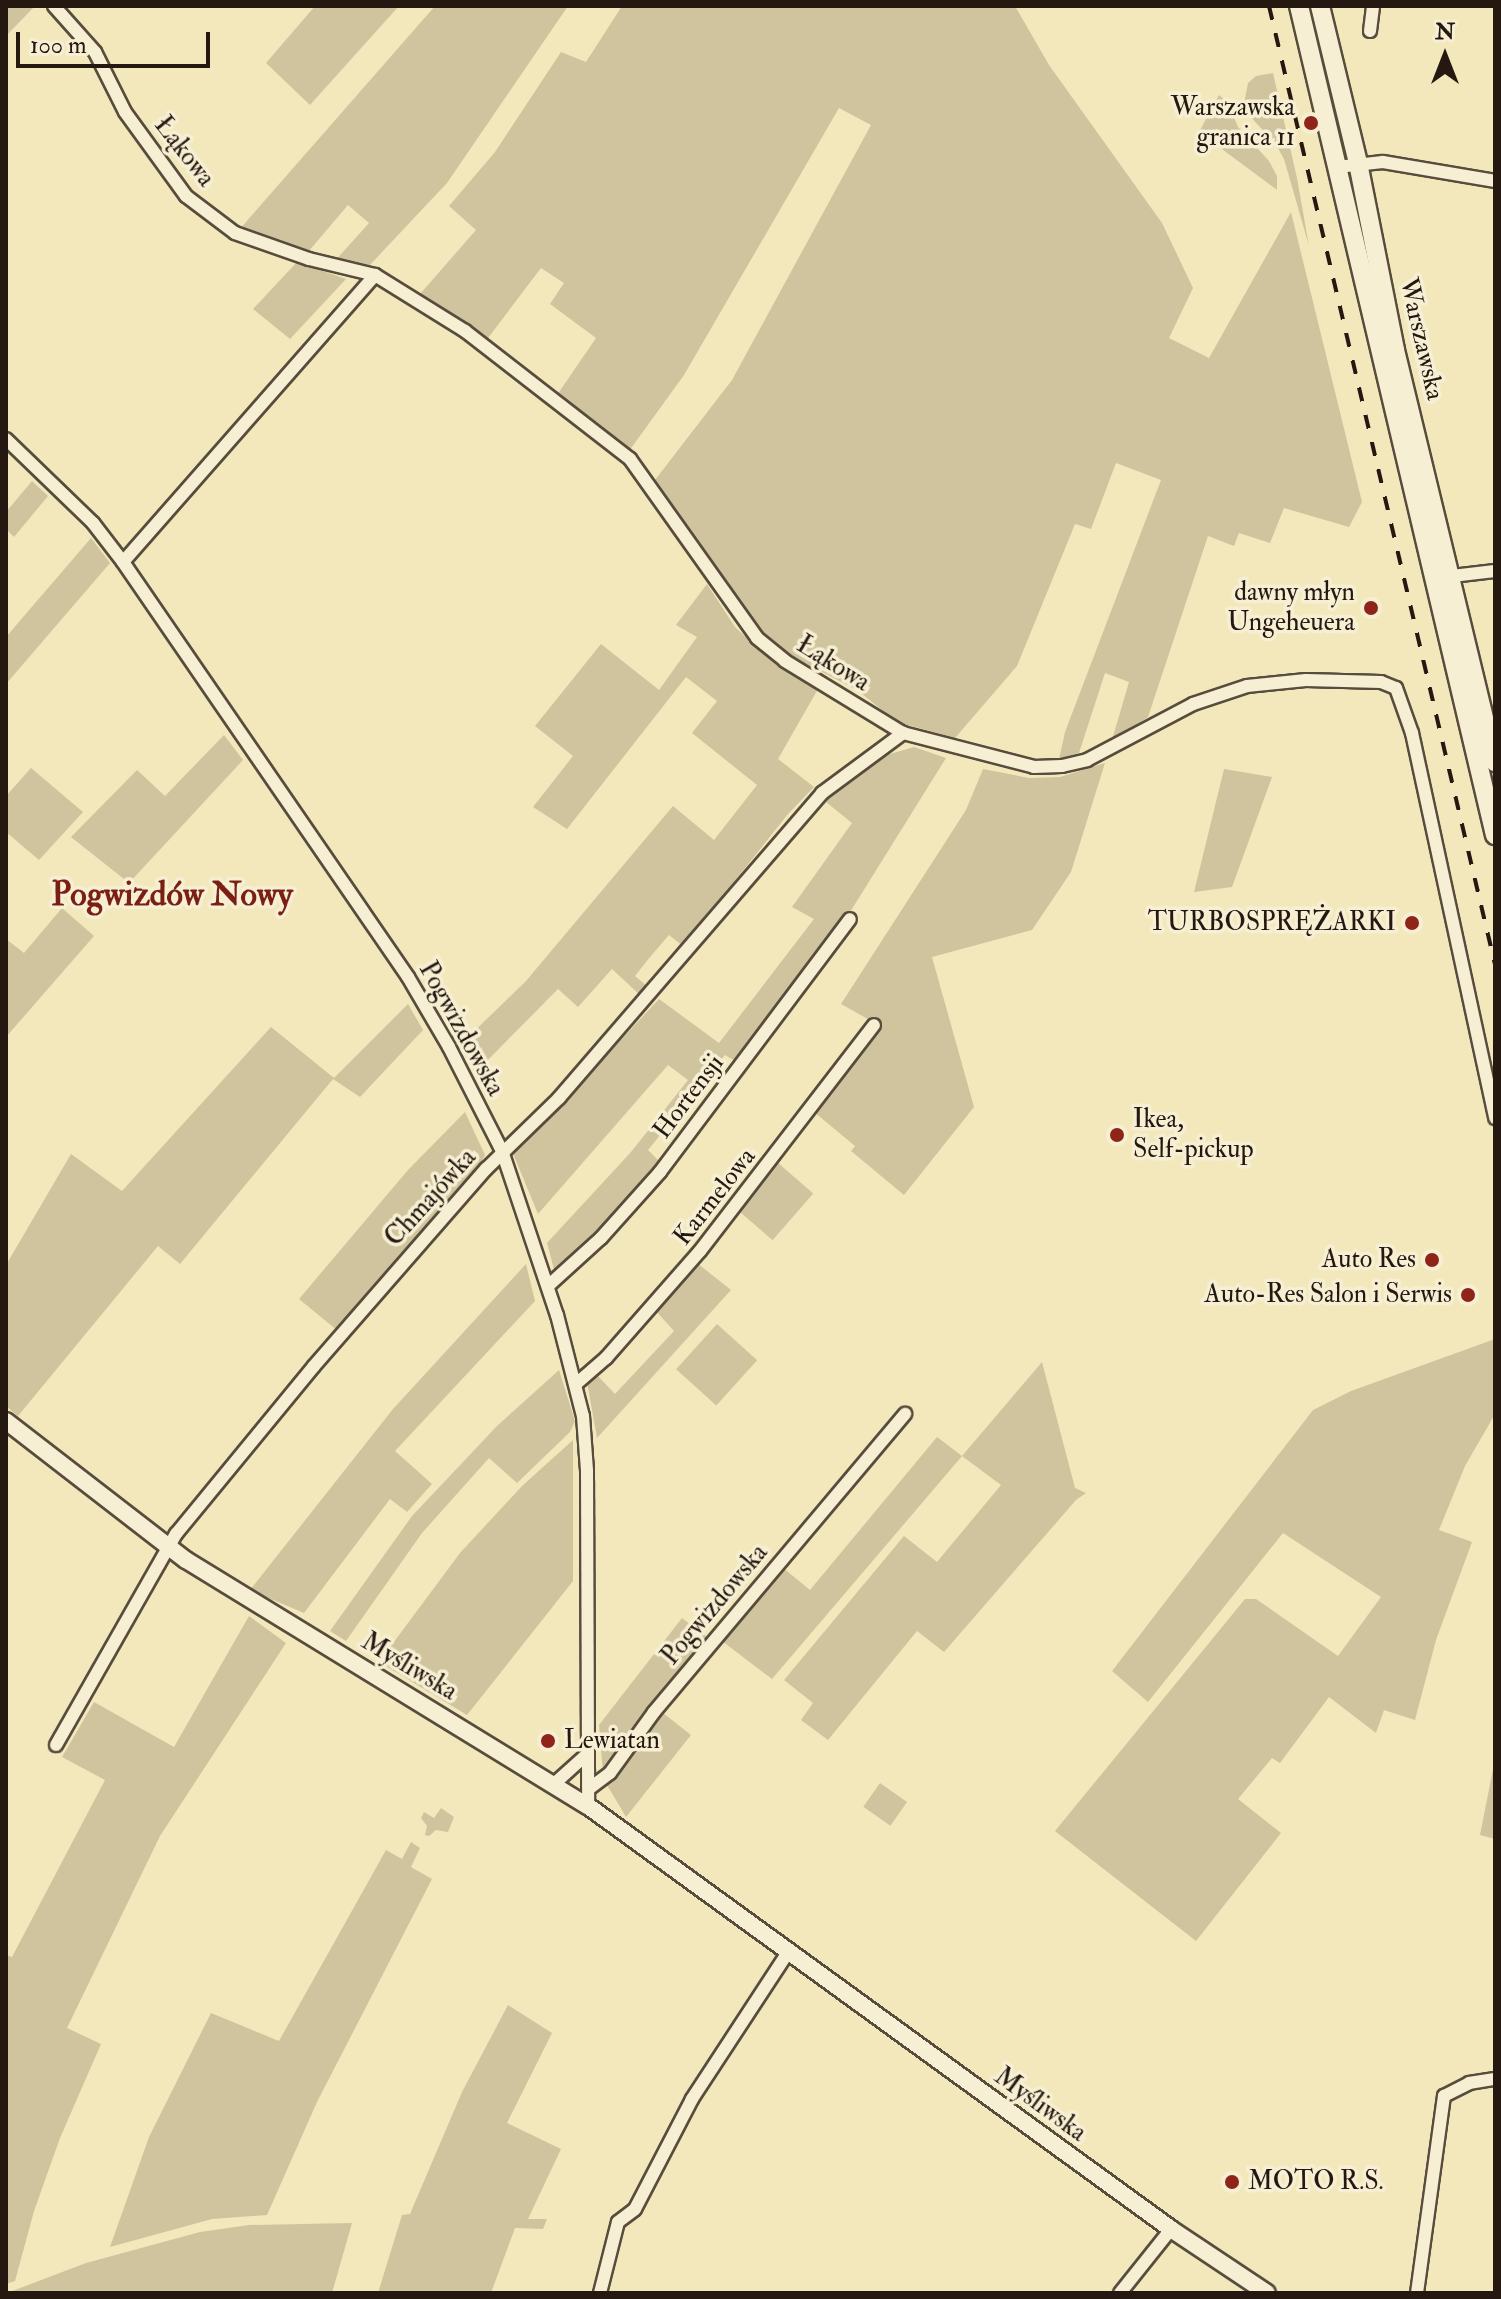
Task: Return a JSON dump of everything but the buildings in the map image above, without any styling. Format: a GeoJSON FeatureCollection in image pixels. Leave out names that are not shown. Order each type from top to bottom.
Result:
{"type":"FeatureCollection","features":[{"type":"Feature","properties":{"kind":"main road","name":"Warszawska"},"geometry":{"type":"LineString","coordinates":[[1299,6],[1495,835]]}},
{"type":"Feature","properties":{"kind":"main road","name":"Warszawska"},"geometry":{"type":"LineString","coordinates":[[1320,6],[1358,163],[1395,350],[1495,762]]}},
{"type":"Feature","properties":{"kind":"street","name":"Łąkowa"},"geometry":{"type":"LineString","coordinates":[[54,6],[95,52],[125,112],[186,196],[235,233],[309,259],[375,275],[465,331],[630,459],[757,638],[785,661],[903,733],[1034,767],[1062,766],[1087,760],[1193,704],[1247,686],[1306,680],[1381,682],[1396,688],[1412,733],[1495,1118]]}},
{"type":"Feature","properties":{"kind":"street"},"geometry":{"type":"LineString","coordinates":[[1370,31],[1373,6]]}},
{"type":"Feature","properties":{"kind":"street"},"geometry":{"type":"LineString","coordinates":[[1337,167],[1358,163],[1397,164],[1495,181]]}},
{"type":"Feature","properties":{"kind":"street"},"geometry":{"type":"LineString","coordinates":[[123,562],[375,275]]}},
{"type":"Feature","properties":{"kind":"street","name":"Pogwizdowska"},"geometry":{"type":"LineString","coordinates":[[6,439],[93,523],[123,562],[408,977],[456,1059],[502,1151],[548,1286],[576,1384],[587,1452],[585,1756],[590,1788],[588,1806]]}},
{"type":"Feature","properties":{"kind":"street"},"geometry":{"type":"LineString","coordinates":[[1452,576],[1495,571]]}},
{"type":"Feature","properties":{"kind":"street","name":"Chmajówka"},"geometry":{"type":"LineString","coordinates":[[56,1745],[176,1534],[314,1366],[502,1151],[559,1098],[822,793],[903,733]]}},
{"type":"Feature","properties":{"kind":"street","name":"Hortensji"},"geometry":{"type":"LineString","coordinates":[[548,1286],[601,1238],[660,1172],[850,919]]}},
{"type":"Feature","properties":{"kind":"street","name":"Karmelowa"},"geometry":{"type":"LineString","coordinates":[[576,1384],[616,1348],[700,1251],[874,1025]]}},
{"type":"Feature","properties":{"kind":"street","name":"Pogwizdowska"},"geometry":{"type":"LineString","coordinates":[[590,1788],[610,1773],[654,1712],[905,1414]]}},
{"type":"Feature","properties":{"kind":"street","name":"Myśliwska"},"geometry":{"type":"LineString","coordinates":[[6,1421],[168,1549],[588,1806],[1171,2229],[1267,2293]]}},
{"type":"Feature","properties":{"kind":"street"},"geometry":{"type":"LineString","coordinates":[[554,1784],[585,1756]]}},
{"type":"Feature","properties":{"kind":"street"},"geometry":{"type":"LineString","coordinates":[[600,2293],[618,2222],[635,2209],[692,2099],[789,1951]]}},
{"type":"Feature","properties":{"kind":"street"},"geometry":{"type":"LineString","coordinates":[[1417,2293],[1444,2096],[1469,2083],[1495,2079]]}},
{"type":"Feature","properties":{"kind":"street"},"geometry":{"type":"LineString","coordinates":[[1120,2293],[1171,2229]]}},
{"type":"Feature","properties":{"kind":"shaded area"},"geometry":{"type":"Polygon","coordinates":[[[6,6],[35,6],[6,36],[6,6]]]}},
{"type":"Feature","properties":{"kind":"shaded area"},"geometry":{"type":"Polygon","coordinates":[[[315,6],[399,6],[310,105],[266,63],[315,6]]]}},
{"type":"Feature","properties":{"kind":"shaded area"},"geometry":{"type":"Polygon","coordinates":[[[435,6],[568,6],[447,183],[368,267],[334,262],[369,223],[348,205],[308,252],[239,230],[435,6]]]}},
{"type":"Feature","properties":{"kind":"shaded area"},"geometry":{"type":"Polygon","coordinates":[[[622,6],[1015,6],[1049,65],[1162,223],[1193,288],[1169,338],[1209,358],[1291,212],[1362,502],[1349,527],[1284,508],[1270,543],[1239,533],[1234,546],[1208,536],[1148,717],[1112,740],[1129,682],[1105,673],[1079,753],[1059,759],[1065,732],[1161,480],[1116,463],[1091,529],[1075,524],[1017,666],[955,738],[897,722],[857,690],[781,651],[746,617],[655,480],[732,380],[871,125],[839,108],[684,375],[629,451],[557,395],[596,338],[550,304],[564,283],[541,268],[485,342],[456,317],[420,294],[476,230],[449,206],[495,152],[561,52],[586,62],[622,6]]]}},
{"type":"Feature","properties":{"kind":"shaded area"},"geometry":{"type":"Polygon","coordinates":[[[1273,73],[1309,246],[1284,159],[1275,143],[1243,109],[1248,83],[1256,76],[1273,73]]]}},
{"type":"Feature","properties":{"kind":"shaded area"},"geometry":{"type":"Polygon","coordinates":[[[1219,95],[1228,103],[1238,127],[1269,161],[1277,176],[1277,190],[1199,132],[1219,95]]]}},
{"type":"Feature","properties":{"kind":"shaded area"},"geometry":{"type":"Polygon","coordinates":[[[297,262],[346,279],[290,339],[253,309],[297,262]]]}},
{"type":"Feature","properties":{"kind":"shaded area"},"geometry":{"type":"Polygon","coordinates":[[[32,481],[48,496],[14,537],[6,529],[6,512],[32,481]]]}},
{"type":"Feature","properties":{"kind":"shaded area"},"geometry":{"type":"Polygon","coordinates":[[[91,538],[110,563],[6,684],[6,637],[91,538]]]}},
{"type":"Feature","properties":{"kind":"shaded area"},"geometry":{"type":"Polygon","coordinates":[[[707,584],[735,627],[755,646],[818,689],[778,759],[814,787],[788,814],[683,946],[669,935],[650,957],[635,976],[648,987],[641,996],[612,969],[578,1007],[558,989],[475,1073],[461,1044],[526,981],[673,806],[714,840],[757,785],[692,733],[717,701],[686,677],[567,829],[533,807],[573,756],[535,726],[601,644],[659,690],[697,637],[676,625],[707,584]]]}},
{"type":"Feature","properties":{"kind":"shaded area"},"geometry":{"type":"Polygon","coordinates":[[[224,735],[243,760],[129,883],[71,837],[137,770],[165,796],[224,735]]]}},
{"type":"Feature","properties":{"kind":"shaded area"},"geometry":{"type":"Polygon","coordinates":[[[914,747],[946,758],[847,917],[737,1062],[725,1055],[648,1150],[659,1161],[616,1215],[561,1272],[555,1273],[547,1243],[631,1152],[688,1080],[668,1065],[538,1214],[512,1151],[535,1132],[659,999],[719,1043],[814,919],[792,907],[852,823],[826,802],[840,785],[880,757],[914,747]]]}},
{"type":"Feature","properties":{"kind":"shaded area"},"geometry":{"type":"Polygon","coordinates":[[[1105,763],[1071,872],[1032,930],[932,957],[974,1107],[904,1195],[851,1151],[855,1146],[814,1112],[882,1027],[841,1004],[966,810],[983,769],[1029,778],[1060,777],[1105,763]]]}},
{"type":"Feature","properties":{"kind":"shaded area"},"geometry":{"type":"Polygon","coordinates":[[[31,768],[83,812],[39,860],[6,832],[6,796],[31,768]]]}},
{"type":"Feature","properties":{"kind":"shaded area"},"geometry":{"type":"Polygon","coordinates":[[[1224,769],[1272,777],[1232,887],[1194,892],[1224,769]]]}},
{"type":"Feature","properties":{"kind":"shaded area"},"geometry":{"type":"Polygon","coordinates":[[[62,908],[94,936],[6,1037],[6,939],[24,953],[62,908]]]}},
{"type":"Feature","properties":{"kind":"shaded area"},"geometry":{"type":"Polygon","coordinates":[[[408,1004],[423,1030],[360,1097],[333,1079],[180,1264],[158,1246],[18,1416],[6,1406],[6,1265],[71,1154],[122,1191],[271,1027],[334,1078],[408,1004]]]}},
{"type":"Feature","properties":{"kind":"shaded area"},"geometry":{"type":"Polygon","coordinates":[[[465,1112],[485,1155],[471,1181],[338,1331],[299,1299],[408,1170],[465,1112]]]}},
{"type":"Feature","properties":{"kind":"shaded area"},"geometry":{"type":"Polygon","coordinates":[[[777,1162],[813,1193],[773,1240],[736,1209],[777,1162]]]}},
{"type":"Feature","properties":{"kind":"shaded area"},"geometry":{"type":"Polygon","coordinates":[[[697,1263],[731,1290],[597,1438],[587,1382],[596,1374],[615,1394],[674,1331],[655,1310],[697,1263]]]}},
{"type":"Feature","properties":{"kind":"shaded area"},"geometry":{"type":"Polygon","coordinates":[[[526,1264],[535,1301],[395,1451],[432,1484],[407,1512],[390,1499],[304,1613],[250,1590],[393,1409],[526,1264]]]}},
{"type":"Feature","properties":{"kind":"shaded area"},"geometry":{"type":"Polygon","coordinates":[[[717,1324],[757,1360],[716,1405],[676,1369],[717,1324]]]}},
{"type":"Feature","properties":{"kind":"shaded area"},"geometry":{"type":"Polygon","coordinates":[[[1495,1339],[1495,1414],[1465,1466],[1439,1530],[1472,1542],[1436,1640],[1415,1720],[1384,1710],[1376,1733],[1329,1697],[1280,1763],[1272,1758],[1238,1799],[1281,1833],[1196,1941],[1055,1831],[1245,1599],[1256,1599],[1338,1656],[1381,1597],[1283,1533],[1148,1702],[1112,1671],[1313,1410],[1351,1391],[1495,1339]]]}},
{"type":"Feature","properties":{"kind":"shaded area"},"geometry":{"type":"Polygon","coordinates":[[[1042,1362],[1075,1488],[1086,1493],[1076,1500],[944,1652],[917,1631],[828,1740],[801,1720],[813,1703],[784,1680],[904,1536],[937,1562],[1001,1485],[962,1456],[1042,1362]]]}},
{"type":"Feature","properties":{"kind":"shaded area"},"geometry":{"type":"Polygon","coordinates":[[[559,1370],[575,1421],[570,1432],[517,1483],[489,1458],[422,1533],[346,1641],[330,1631],[412,1516],[497,1426],[559,1370]]]}},
{"type":"Feature","properties":{"kind":"shaded area"},"geometry":{"type":"Polygon","coordinates":[[[937,1437],[962,1456],[772,1679],[722,1641],[782,1567],[810,1590],[937,1437]]]}},
{"type":"Feature","properties":{"kind":"shaded area"},"geometry":{"type":"Polygon","coordinates":[[[573,1440],[573,1581],[467,1715],[379,1662],[460,1553],[522,1486],[573,1440]]]}},
{"type":"Feature","properties":{"kind":"shaded area"},"geometry":{"type":"Polygon","coordinates":[[[249,1616],[286,1643],[160,1836],[67,2028],[101,2044],[60,2138],[34,2211],[15,2281],[6,2284],[6,1955],[12,1957],[105,1780],[62,1757],[94,1702],[174,1747],[249,1616]]]}},
{"type":"Feature","properties":{"kind":"shaded area"},"geometry":{"type":"Polygon","coordinates":[[[682,1618],[710,1639],[603,1773],[599,1725],[682,1618]]]}},
{"type":"Feature","properties":{"kind":"shaded area"},"geometry":{"type":"Polygon","coordinates":[[[663,1713],[691,1735],[626,1817],[607,1785],[663,1713]]]}},
{"type":"Feature","properties":{"kind":"shaded area"},"geometry":{"type":"Polygon","coordinates":[[[1495,1759],[1495,1839],[1480,1835],[1495,1759]]]}},
{"type":"Feature","properties":{"kind":"shaded area"},"geometry":{"type":"Polygon","coordinates":[[[880,1783],[907,1802],[890,1826],[863,1807],[880,1783]]]}},
{"type":"Feature","properties":{"kind":"shaded area"},"geometry":{"type":"Polygon","coordinates":[[[441,1808],[454,1817],[448,1832],[436,1830],[429,1836],[425,1835],[427,1826],[421,1818],[424,1812],[434,1818],[441,1808]]]}},
{"type":"Feature","properties":{"kind":"shaded area"},"geometry":{"type":"Polygon","coordinates":[[[411,1842],[420,1848],[411,1867],[432,1879],[317,2102],[267,2215],[212,2219],[110,2247],[149,2137],[211,2013],[279,2041],[386,1850],[402,1859],[411,1842]]]}},
{"type":"Feature","properties":{"kind":"shaded area"},"geometry":{"type":"Polygon","coordinates":[[[508,2005],[552,2033],[507,2123],[561,2149],[528,2219],[547,2219],[543,2229],[515,2228],[491,2293],[378,2293],[402,2215],[410,2214],[462,2092],[508,2005]]]}},
{"type":"Feature","properties":{"kind":"shaded area"},"geometry":{"type":"Polygon","coordinates":[[[352,2223],[332,2293],[7,2293],[86,2263],[200,2232],[249,2225],[352,2223]]]}},
{"type":"Feature","properties":{"kind":"railway"},"geometry":{"type":"LineString","coordinates":[[1269,6],[1495,964]]}},
{"type":"Feature","properties":{"kind":"place","name":"Warszawska granica 11"},"geometry":{"type":"Point","coordinates":[1311,123]}},
{"type":"Feature","properties":{"kind":"place","name":"dawny młyn Ungeheuera"},"geometry":{"type":"Point","coordinates":[1371,608]}},
{"type":"Feature","properties":{"kind":"place","name":"TURBOSPRĘŻARKI"},"geometry":{"type":"Point","coordinates":[1412,923]}},
{"type":"Feature","properties":{"kind":"place","name":"Ikea, Self-pickup"},"geometry":{"type":"Point","coordinates":[1117,1135]}},
{"type":"Feature","properties":{"kind":"place","name":"Auto Res"},"geometry":{"type":"Point","coordinates":[1432,1260]}},
{"type":"Feature","properties":{"kind":"place","name":"Auto-Res Salon i Serwis"},"geometry":{"type":"Point","coordinates":[1468,1295]}},
{"type":"Feature","properties":{"kind":"place","name":"Lewiatan"},"geometry":{"type":"Point","coordinates":[548,1741]}},
{"type":"Feature","properties":{"kind":"place","name":"MOTO R.S."},"geometry":{"type":"Point","coordinates":[1232,2182]}},
{"type":"Feature","properties":{"kind":"district","name":"Pogwizdów Nowy"},"geometry":{"type":"Point","coordinates":[172,895]}}]}
